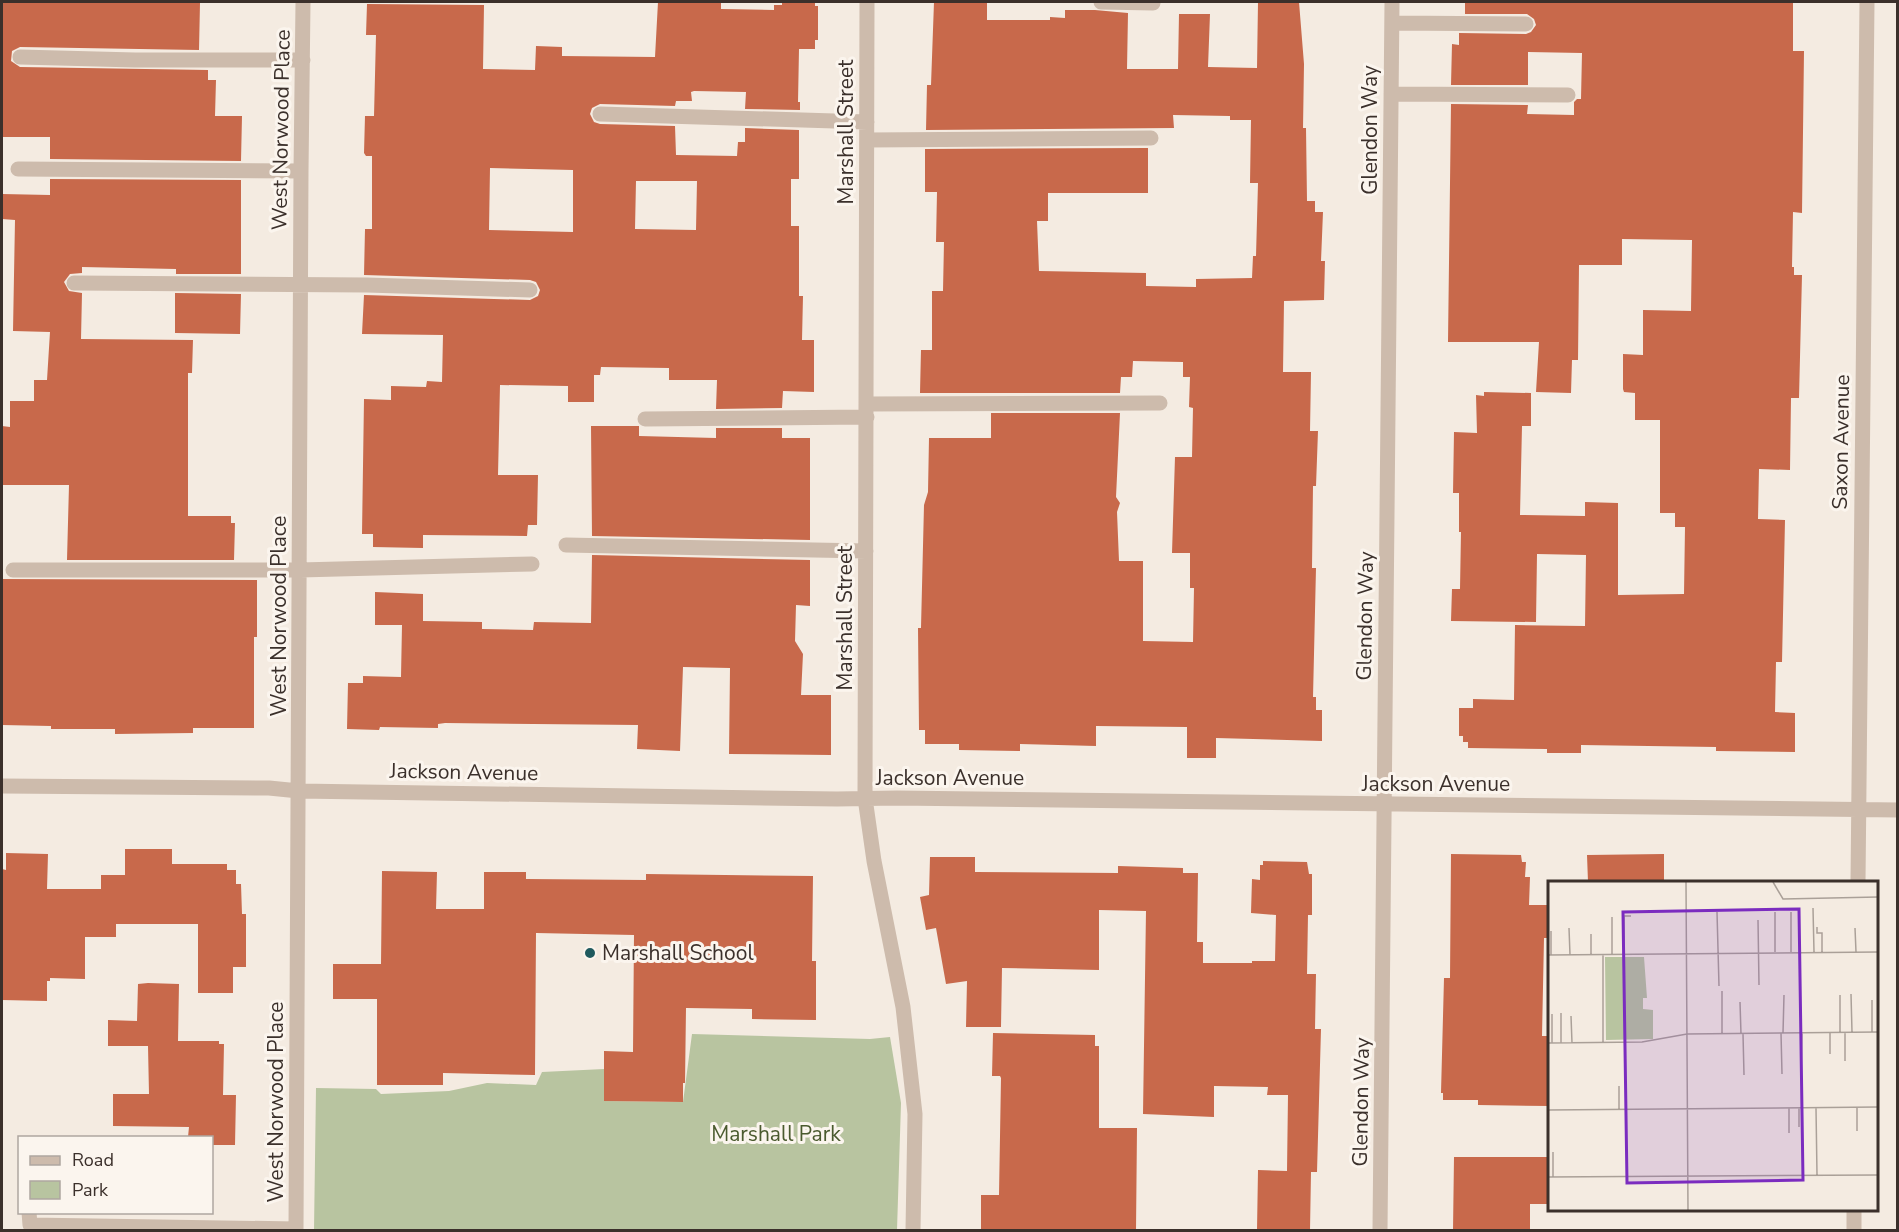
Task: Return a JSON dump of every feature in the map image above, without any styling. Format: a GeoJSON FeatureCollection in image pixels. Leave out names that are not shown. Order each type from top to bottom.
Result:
{"type":"FeatureCollection","features":[{"type":"Feature","properties":{"kind":"street","name":"West Norwood Place"},"geometry":{"type":"LineString","coordinates":[[296,1230],[303,2]]}},
{"type":"Feature","properties":{"kind":"street","name":"Marshall Street"},"geometry":{"type":"LineString","coordinates":[[867,2],[865,798],[874,861],[903,1007],[915,1114],[913,1230]]}},
{"type":"Feature","properties":{"kind":"street"},"geometry":{"type":"LineString","coordinates":[[1101,2],[1153,3]]}},
{"type":"Feature","properties":{"kind":"street","name":"Glendon Way"},"geometry":{"type":"LineString","coordinates":[[1380,1230],[1392,2]]}},
{"type":"Feature","properties":{"kind":"street","name":"Saxon Avenue"},"geometry":{"type":"LineString","coordinates":[[1858,881],[1867,2]]}},
{"type":"Feature","properties":{"kind":"street"},"geometry":{"type":"LineString","coordinates":[[1392,23],[1527,24]]}},
{"type":"Feature","properties":{"kind":"street"},"geometry":{"type":"LineString","coordinates":[[20,57],[303,60]]}},
{"type":"Feature","properties":{"kind":"street"},"geometry":{"type":"LineString","coordinates":[[1392,94],[1568,96]]}},
{"type":"Feature","properties":{"kind":"street"},"geometry":{"type":"LineString","coordinates":[[600,114],[867,122]]}},
{"type":"Feature","properties":{"kind":"street"},"geometry":{"type":"LineString","coordinates":[[867,140],[1151,138]]}},
{"type":"Feature","properties":{"kind":"street"},"geometry":{"type":"LineString","coordinates":[[18,169],[301,171]]}},
{"type":"Feature","properties":{"kind":"street"},"geometry":{"type":"LineString","coordinates":[[74,283],[530,290]]}},
{"type":"Feature","properties":{"kind":"street"},"geometry":{"type":"LineString","coordinates":[[645,419],[867,410],[1160,403]]}},
{"type":"Feature","properties":{"kind":"street"},"geometry":{"type":"LineString","coordinates":[[566,544],[866,551]]}},
{"type":"Feature","properties":{"kind":"street"},"geometry":{"type":"LineString","coordinates":[[13,570],[300,570],[531,564]]}},
{"type":"Feature","properties":{"kind":"street","name":"Jackson Avenue"},"geometry":{"type":"LineString","coordinates":[[2,786],[1898,810]]}},
{"type":"Feature","properties":{"kind":"street"},"geometry":{"type":"LineString","coordinates":[[1854,1211],[1854,1230]]}},
{"type":"Feature","properties":{"kind":"street"},"geometry":{"type":"LineString","coordinates":[[29,1214],[30,1225],[296,1230]]}},
{"type":"Feature","properties":{"kind":"green space","name":"Marshall Park"},"geometry":{"type":"Polygon","coordinates":[[[692,1034],[870,1039],[890,1037],[901,1103],[897,1230],[314,1230],[316,1088],[376,1089],[381,1094],[449,1091],[487,1083],[536,1085],[542,1072],[604,1069],[604,1101],[683,1102],[692,1034]]]}},
{"type":"Feature","properties":{"kind":"building"},"geometry":{"type":"Polygon","coordinates":[[[2,2],[200,3],[199,50],[20,47],[12,51],[11,61],[20,67],[208,70],[208,80],[216,80],[215,116],[242,116],[241,161],[50,159],[50,137],[2,137],[2,2]]]}},
{"type":"Feature","properties":{"kind":"building"},"geometry":{"type":"Polygon","coordinates":[[[658,2],[721,2],[721,9],[774,10],[774,5],[782,5],[782,2],[815,2],[815,6],[818,6],[818,40],[815,40],[815,49],[799,49],[798,102],[800,102],[800,110],[745,109],[746,92],[694,91],[691,92],[692,101],[676,101],[675,106],[600,104],[592,108],[590,114],[594,122],[600,124],[675,126],[676,155],[737,156],[738,142],[745,142],[745,128],[799,130],[799,179],[791,179],[791,226],[799,226],[799,296],[803,296],[802,340],[814,340],[814,392],[783,391],[782,408],[716,409],[717,380],[669,380],[669,368],[601,367],[600,375],[594,375],[594,402],[568,402],[568,386],[500,385],[498,475],[538,475],[537,525],[528,525],[527,536],[423,535],[423,548],[373,547],[373,534],[362,534],[364,399],[391,400],[391,386],[426,387],[427,381],[442,382],[443,335],[362,334],[364,295],[530,300],[538,296],[540,290],[536,282],[530,280],[364,275],[365,229],[372,229],[372,156],[366,156],[364,153],[365,116],[374,116],[376,35],[366,35],[367,4],[484,5],[483,69],[535,70],[536,46],[562,47],[562,56],[655,57],[658,2]],[[490,168],[489,230],[573,232],[573,170],[490,168]],[[636,181],[635,229],[696,230],[697,181],[636,181]]]}},
{"type":"Feature","properties":{"kind":"building"},"geometry":{"type":"Polygon","coordinates":[[[934,2],[987,3],[987,20],[1050,20],[1050,17],[1065,18],[1065,10],[1128,13],[1127,69],[1178,69],[1179,14],[1210,14],[1208,67],[1257,68],[1258,2],[1299,2],[1304,64],[1303,128],[1306,128],[1307,201],[1315,201],[1315,212],[1323,212],[1321,261],[1325,261],[1324,300],[1284,301],[1283,372],[1311,372],[1310,431],[1318,431],[1316,486],[1313,486],[1312,568],[1316,568],[1313,697],[1316,697],[1316,710],[1322,710],[1322,741],[1216,738],[1216,758],[1187,758],[1187,727],[1096,726],[1096,746],[1020,744],[1020,751],[959,750],[959,744],[925,744],[925,730],[919,730],[918,628],[921,628],[924,505],[928,492],[929,438],[991,438],[991,413],[1120,413],[1116,497],[1120,503],[1117,512],[1119,561],[1143,561],[1143,641],[1193,642],[1194,588],[1190,588],[1190,553],[1172,553],[1175,457],[1192,457],[1193,408],[1189,407],[1190,377],[1183,377],[1183,362],[1133,361],[1132,377],[1121,377],[1120,393],[920,393],[921,350],[932,350],[932,291],[943,291],[944,242],[936,242],[937,192],[925,192],[925,149],[1148,148],[1148,193],[1048,193],[1048,221],[1037,221],[1039,271],[1146,273],[1146,286],[1196,287],[1196,279],[1252,278],[1253,256],[1256,256],[1258,183],[1250,183],[1251,120],[1230,120],[1230,116],[1173,115],[1174,128],[926,130],[927,85],[931,85],[934,2]]]}},
{"type":"Feature","properties":{"kind":"building"},"geometry":{"type":"Polygon","coordinates":[[[1465,2],[1793,2],[1793,51],[1804,51],[1802,213],[1793,212],[1792,267],[1794,267],[1794,275],[1802,275],[1799,398],[1791,398],[1790,470],[1759,469],[1758,519],[1785,520],[1782,662],[1776,662],[1775,712],[1795,713],[1795,752],[1716,751],[1716,747],[1581,745],[1581,753],[1547,753],[1547,749],[1468,748],[1468,742],[1463,742],[1463,736],[1459,736],[1459,708],[1473,708],[1473,699],[1514,700],[1515,625],[1585,626],[1586,555],[1537,554],[1536,622],[1451,621],[1452,589],[1460,589],[1461,532],[1459,532],[1459,493],[1453,493],[1454,432],[1477,433],[1476,395],[1484,396],[1484,392],[1531,393],[1531,426],[1522,426],[1520,515],[1585,516],[1585,502],[1618,503],[1618,595],[1684,594],[1685,527],[1675,527],[1675,513],[1660,513],[1660,420],[1635,420],[1635,393],[1624,392],[1623,389],[1623,354],[1643,355],[1643,310],[1691,311],[1692,240],[1622,239],[1622,265],[1579,265],[1578,360],[1572,360],[1571,393],[1536,392],[1539,342],[1448,342],[1451,104],[1528,105],[1527,114],[1574,115],[1574,102],[1581,99],[1582,53],[1528,52],[1528,85],[1451,85],[1452,44],[1459,45],[1459,33],[1526,34],[1531,32],[1536,25],[1534,19],[1527,14],[1465,14],[1465,2]]]}},
{"type":"Feature","properties":{"kind":"building"},"geometry":{"type":"Polygon","coordinates":[[[50,179],[241,180],[241,274],[176,274],[176,269],[82,267],[82,273],[70,274],[64,282],[69,291],[82,293],[81,339],[193,340],[192,373],[188,373],[188,516],[231,516],[231,523],[235,523],[234,560],[67,560],[69,485],[2,485],[2,426],[10,427],[10,401],[34,401],[34,380],[47,380],[50,332],[13,331],[15,220],[2,219],[2,194],[50,195],[50,179]]]}},
{"type":"Feature","properties":{"kind":"building"},"geometry":{"type":"Polygon","coordinates":[[[175,293],[241,294],[240,334],[175,333],[175,293]]]}},
{"type":"Feature","properties":{"kind":"building"},"geometry":{"type":"Polygon","coordinates":[[[591,426],[639,426],[639,436],[716,438],[716,428],[782,428],[782,438],[810,438],[810,540],[592,536],[591,426]]]}},
{"type":"Feature","properties":{"kind":"building"},"geometry":{"type":"Polygon","coordinates":[[[592,555],[810,560],[810,606],[796,605],[795,641],[803,654],[801,695],[831,695],[831,755],[729,754],[730,668],[683,667],[680,751],[637,749],[638,725],[445,723],[438,724],[438,728],[347,729],[348,683],[363,683],[363,676],[401,677],[402,625],[375,625],[375,592],[423,594],[423,621],[482,622],[482,629],[533,630],[534,622],[591,623],[592,555]]]}},
{"type":"Feature","properties":{"kind":"building"},"geometry":{"type":"Polygon","coordinates":[[[2,579],[257,580],[257,637],[254,637],[254,728],[193,728],[193,733],[115,734],[115,729],[51,729],[51,726],[2,725],[2,579]]]}},
{"type":"Feature","properties":{"kind":"building"},"geometry":{"type":"Polygon","coordinates":[[[125,849],[172,849],[172,864],[227,864],[227,870],[236,870],[236,884],[241,884],[242,914],[246,914],[246,967],[233,967],[233,993],[198,993],[198,924],[116,924],[116,937],[85,937],[85,979],[50,978],[50,981],[47,981],[47,1001],[2,1000],[2,869],[6,870],[6,853],[48,854],[47,889],[101,889],[101,875],[125,875],[125,849]]]}},
{"type":"Feature","properties":{"kind":"building"},"geometry":{"type":"Polygon","coordinates":[[[1451,854],[1521,855],[1522,862],[1526,862],[1525,877],[1530,877],[1529,905],[1548,905],[1548,938],[1544,938],[1542,1036],[1548,1036],[1548,1106],[1478,1105],[1478,1100],[1443,1100],[1443,1093],[1441,1093],[1444,978],[1450,978],[1451,854]]]}},
{"type":"Feature","properties":{"kind":"building"},"geometry":{"type":"Polygon","coordinates":[[[1664,854],[1664,881],[1588,881],[1587,855],[1664,854]]]}},
{"type":"Feature","properties":{"kind":"building"},"geometry":{"type":"Polygon","coordinates":[[[930,857],[975,857],[975,872],[1118,873],[1118,866],[1183,868],[1183,873],[1198,873],[1197,942],[1203,942],[1203,963],[1275,961],[1276,915],[1251,913],[1252,879],[1260,880],[1260,865],[1263,865],[1263,861],[1307,862],[1309,874],[1312,874],[1312,915],[1308,915],[1307,974],[1316,974],[1315,1029],[1321,1029],[1317,1172],[1311,1172],[1310,1230],[1257,1230],[1258,1170],[1287,1171],[1288,1095],[1267,1095],[1268,1087],[1214,1086],[1214,1117],[1143,1114],[1146,911],[1099,910],[1099,970],[1002,968],[1001,1027],[966,1027],[967,981],[946,984],[936,928],[926,930],[920,897],[929,895],[930,857]]]}},
{"type":"Feature","properties":{"kind":"building"},"geometry":{"type":"Polygon","coordinates":[[[382,871],[437,872],[436,909],[484,909],[484,872],[526,872],[526,879],[646,880],[646,874],[813,876],[812,961],[816,961],[816,1020],[752,1019],[752,1009],[686,1008],[683,1102],[604,1101],[604,1051],[633,1052],[634,935],[536,933],[535,1075],[443,1073],[443,1085],[377,1085],[377,999],[333,999],[333,964],[381,964],[382,871]]]}},
{"type":"Feature","properties":{"kind":"building"},"geometry":{"type":"Polygon","coordinates":[[[138,984],[179,984],[178,1041],[219,1041],[219,1044],[224,1044],[223,1095],[236,1095],[235,1145],[213,1145],[213,1136],[188,1136],[189,1127],[113,1126],[113,1094],[149,1094],[148,1046],[108,1046],[108,1020],[137,1021],[138,984]]]}},
{"type":"Feature","properties":{"kind":"building"},"geometry":{"type":"Polygon","coordinates":[[[993,1033],[1095,1035],[1095,1046],[1099,1046],[1099,1128],[1137,1128],[1136,1230],[981,1230],[981,1195],[999,1195],[1001,1078],[992,1076],[993,1033]]]}},
{"type":"Feature","properties":{"kind":"building"},"geometry":{"type":"Polygon","coordinates":[[[1454,1157],[1548,1157],[1548,1204],[1530,1204],[1530,1230],[1453,1230],[1454,1157]]]}},
{"type":"Feature","properties":{"kind":"place","name":"Marshall School"},"geometry":{"type":"Point","coordinates":[590,953]}}]}
